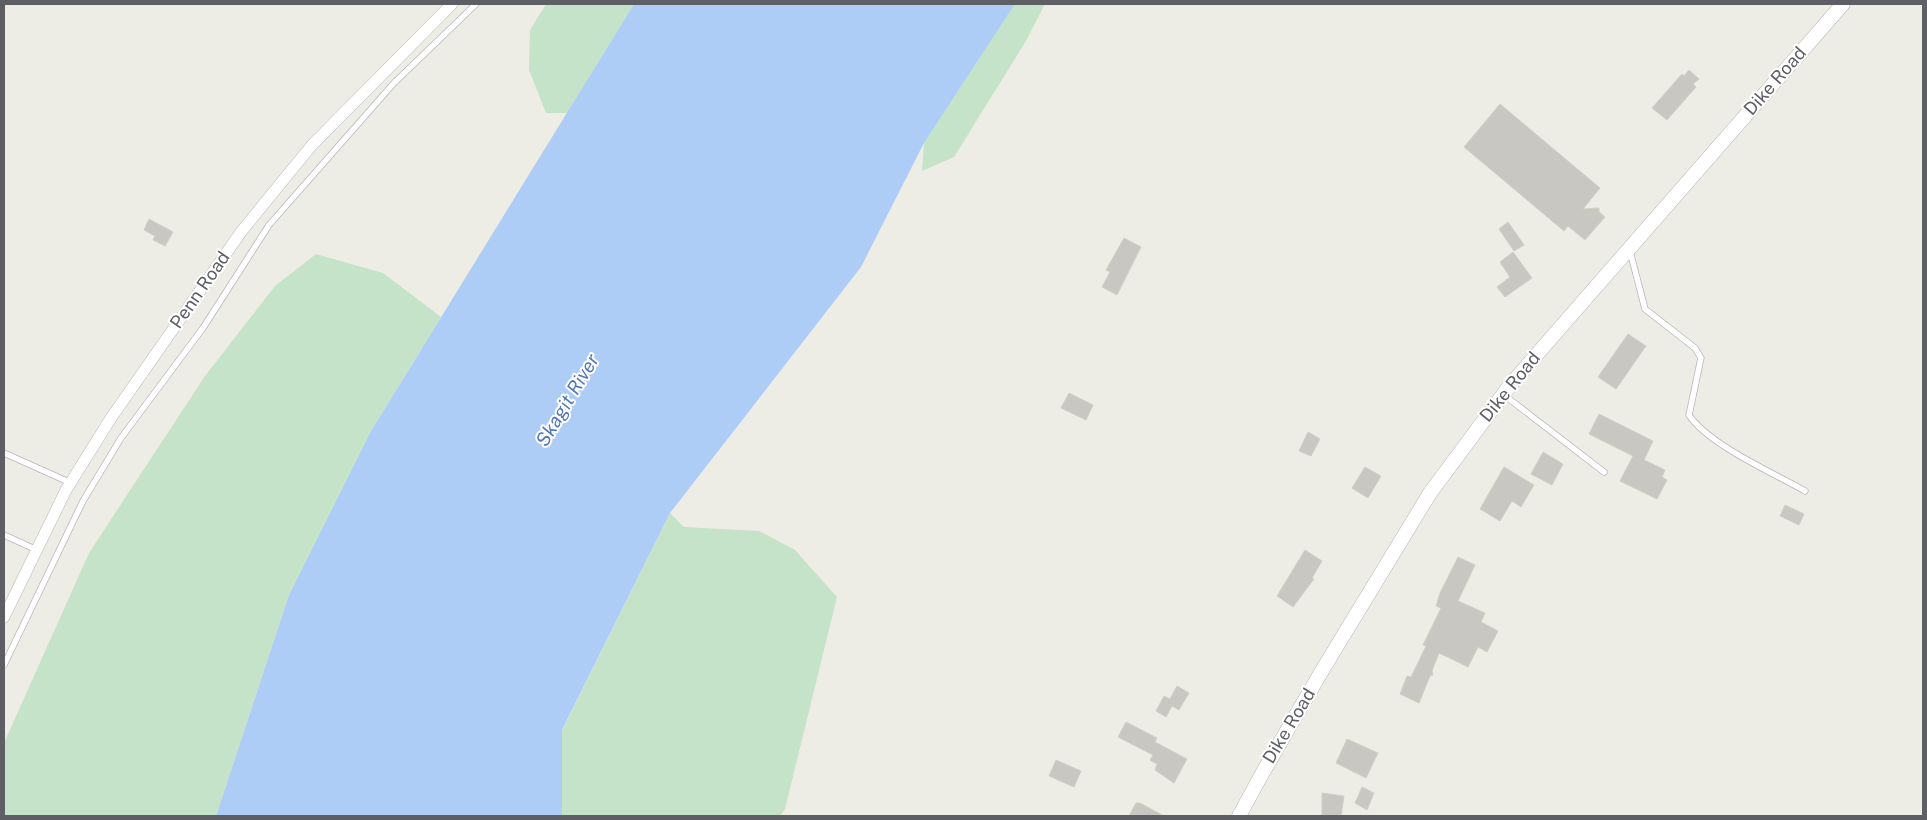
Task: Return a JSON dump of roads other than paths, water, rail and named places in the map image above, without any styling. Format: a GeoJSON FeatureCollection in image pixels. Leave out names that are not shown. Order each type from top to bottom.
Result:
{"type":"FeatureCollection","features":[{"type":"Feature","properties":{"kind":"street","name":"Penn Road"},"geometry":{"type":"LineString","coordinates":[[4,618],[71,483],[111,418],[241,232],[312,145],[452,4]]}},
{"type":"Feature","properties":{"kind":"street","name":"Dike Road"},"geometry":{"type":"LineString","coordinates":[[1239,816],[1262,772],[1430,493],[1503,394],[1843,4]]}},
{"type":"Feature","properties":{"kind":"lane"},"geometry":{"type":"LineString","coordinates":[[4,665],[83,501],[121,438],[203,328],[269,225],[394,83],[476,4]]}},
{"type":"Feature","properties":{"kind":"lane"},"geometry":{"type":"LineString","coordinates":[[1629,248],[1645,309],[1695,348],[1701,358],[1689,415],[1695,424],[1723,445],[1805,491]]}},
{"type":"Feature","properties":{"kind":"lane"},"geometry":{"type":"LineString","coordinates":[[1503,394],[1604,472]]}},
{"type":"Feature","properties":{"kind":"lane"},"geometry":{"type":"LineString","coordinates":[[4,453],[71,483]]}},
{"type":"Feature","properties":{"kind":"lane"},"geometry":{"type":"LineString","coordinates":[[4,535],[37,550]]}},
{"type":"Feature","properties":{"kind":"water","name":"Skagit River"},"geometry":{"type":"Polygon","coordinates":[[[634,4],[1015,4],[924,143],[861,267],[670,513],[562,730],[562,816],[216,816],[289,595],[371,431],[634,4]]]}}]}
